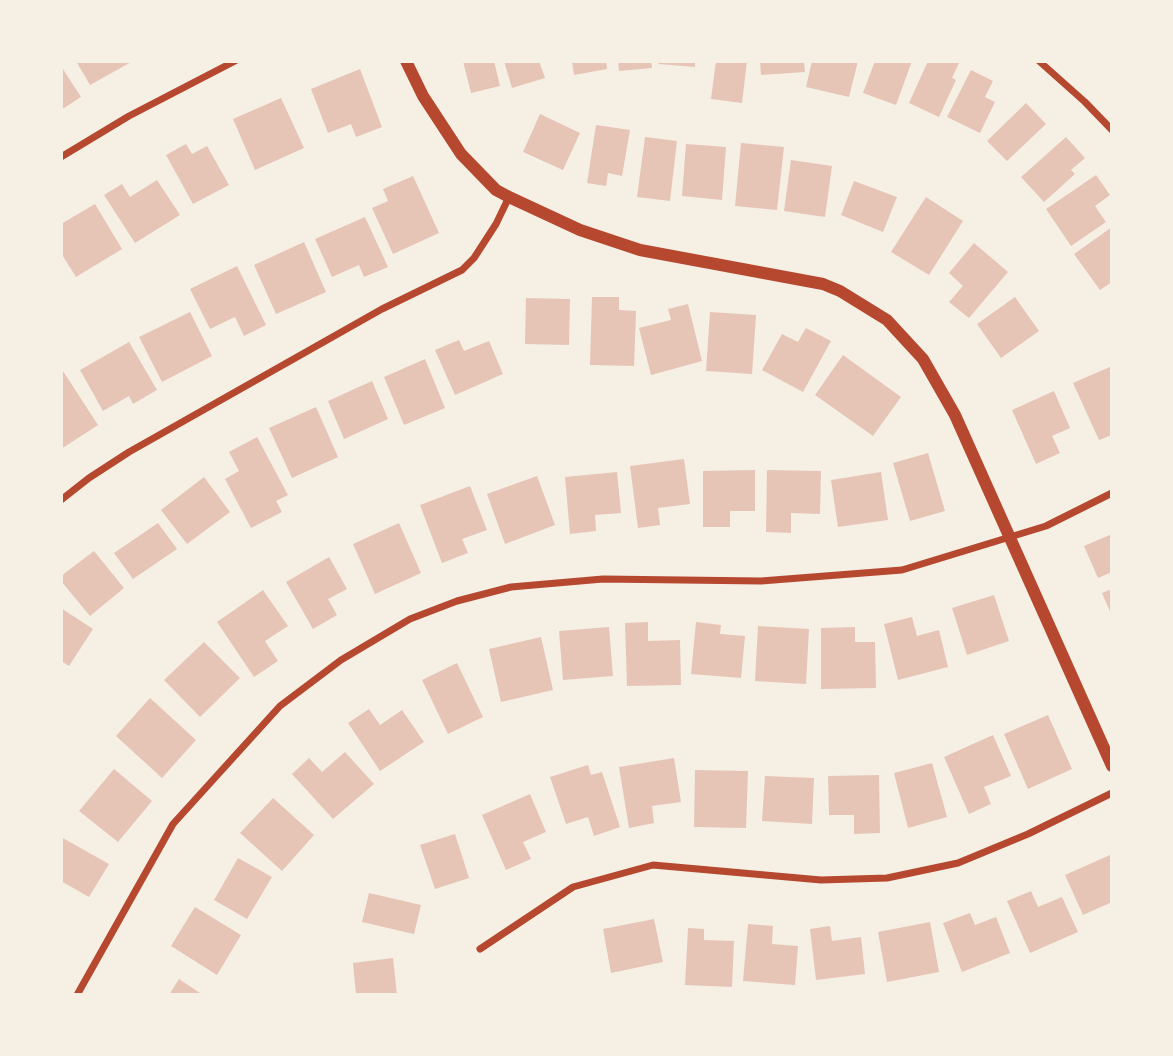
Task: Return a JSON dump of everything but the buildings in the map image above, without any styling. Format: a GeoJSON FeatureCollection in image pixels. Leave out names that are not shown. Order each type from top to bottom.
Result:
{"type":"FeatureCollection","features":[{"type":"Feature","properties":{"kind":"street"},"geometry":{"type":"LineString","coordinates":[[61,157],[129,116],[235,61]]}},
{"type":"Feature","properties":{"kind":"street"},"geometry":{"type":"LineString","coordinates":[[405,61],[423,96],[461,154],[496,190],[509,197],[580,230],[640,250],[823,284],[840,290],[887,320],[923,359],[955,415],[1112,766]]}},
{"type":"Feature","properties":{"kind":"street"},"geometry":{"type":"LineString","coordinates":[[1039,61],[1112,130]]}},
{"type":"Feature","properties":{"kind":"street"},"geometry":{"type":"LineString","coordinates":[[61,500],[128,452],[382,309],[462,270],[474,258],[496,224],[509,197]]}},
{"type":"Feature","properties":{"kind":"street"},"geometry":{"type":"LineString","coordinates":[[77,995],[173,824],[280,706],[341,660],[411,619],[457,601],[511,587],[603,579],[761,581],[902,570],[1046,526],[1112,493]]}},
{"type":"Feature","properties":{"kind":"street"},"geometry":{"type":"LineString","coordinates":[[480,949],[572,887],[653,865],[821,880],[887,878],[958,863],[1028,834],[1112,793]]}}]}
